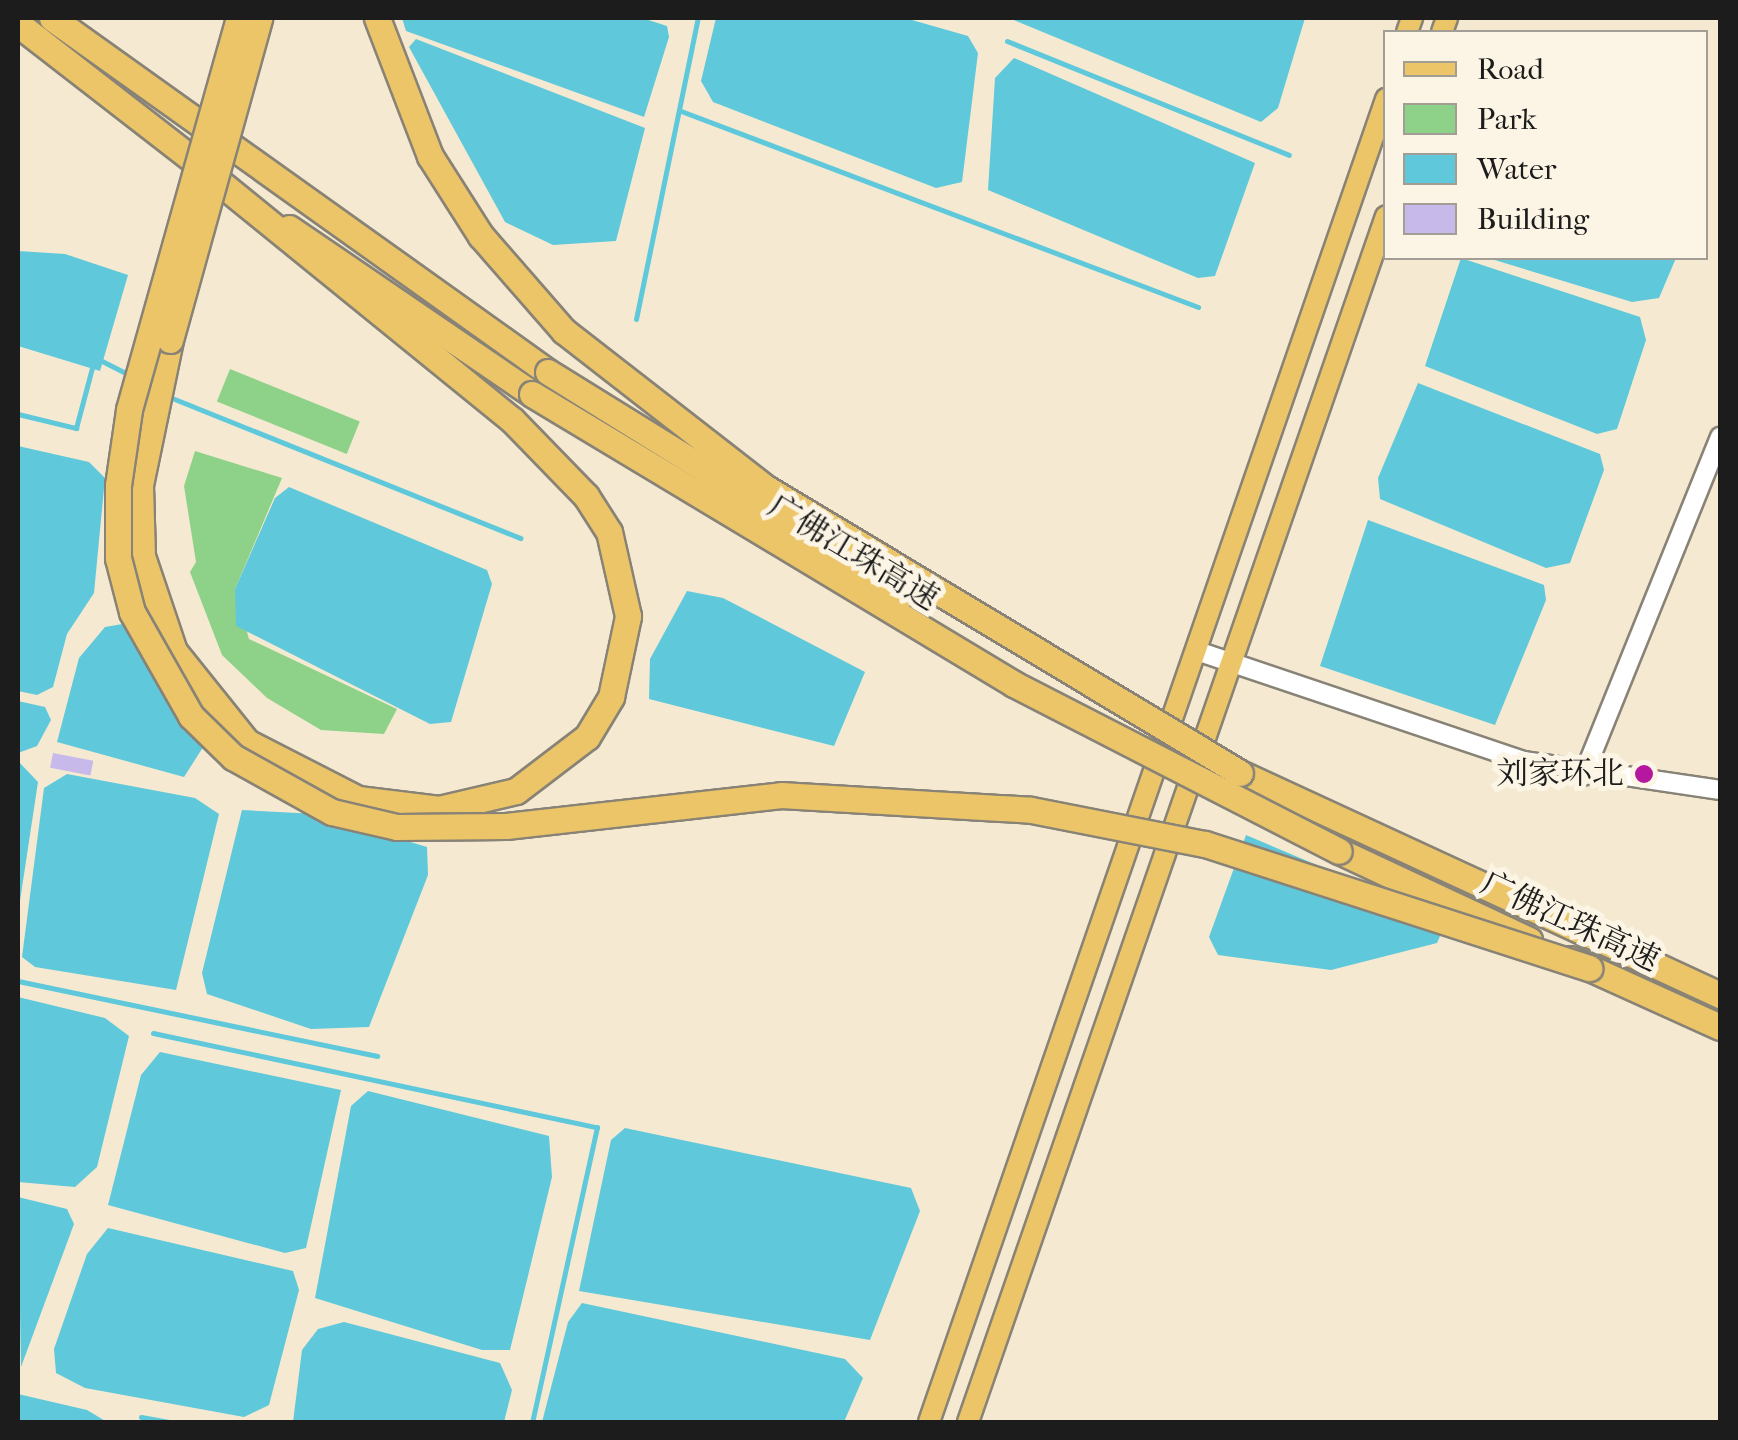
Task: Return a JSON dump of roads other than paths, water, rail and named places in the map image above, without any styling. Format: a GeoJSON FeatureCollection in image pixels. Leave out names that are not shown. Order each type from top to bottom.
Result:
{"type":"FeatureCollection","features":[{"type":"Feature","properties":{"kind":"highway","name":"广佛江珠高速"},"geometry":{"type":"LineString","coordinates":[[52,18],[548,372],[804,536],[1240,773],[1720,995]]}},
{"type":"Feature","properties":{"kind":"highway"},"geometry":{"type":"LineString","coordinates":[[239,18],[129,410],[118,484],[118,558],[132,612],[191,716],[233,757],[332,812],[397,827],[506,826],[780,795],[1031,810],[1204,844],[1590,968]]}},
{"type":"Feature","properties":{"kind":"highway"},"geometry":{"type":"LineString","coordinates":[[206,172],[512,420],[586,496],[623,574],[625,654],[586,737],[516,791],[439,809],[358,799],[247,742],[192,682],[160,622],[142,556],[140,486],[258,18]]}},
{"type":"Feature","properties":{"kind":"highway"},"geometry":{"type":"LineString","coordinates":[[377,18],[430,156],[481,236],[564,331],[766,488],[1240,773]]}},
{"type":"Feature","properties":{"kind":"highway","name":"广佛江珠高速"},"geometry":{"type":"LineString","coordinates":[[18,24],[206,172],[532,394],[1014,684],[1590,968],[1720,1027]]}},
{"type":"Feature","properties":{"kind":"main road"},"geometry":{"type":"LineString","coordinates":[[930,1422],[1200,652],[1383,107]]}},
{"type":"Feature","properties":{"kind":"main road"},"geometry":{"type":"LineString","coordinates":[[968,1422],[1234,664],[1383,225]]}},
{"type":"Feature","properties":{"kind":"street"},"geometry":{"type":"LineString","coordinates":[[1582,776],[1720,437]]}},
{"type":"Feature","properties":{"kind":"street"},"geometry":{"type":"LineString","coordinates":[[1200,652],[1582,776],[1720,790]]}},
{"type":"Feature","properties":{"kind":"water"},"geometry":{"type":"Polygon","coordinates":[[[402,18],[642,18],[667,26],[669,37],[644,117],[406,31],[402,18]]]}},
{"type":"Feature","properties":{"kind":"water"},"geometry":{"type":"Polygon","coordinates":[[[716,18],[905,18],[968,36],[978,53],[962,182],[936,188],[713,102],[701,81],[716,18]]]}},
{"type":"Feature","properties":{"kind":"water"},"geometry":{"type":"Polygon","coordinates":[[[1009,18],[1305,18],[1278,108],[1261,122],[1009,18]]]}},
{"type":"Feature","properties":{"kind":"water"},"geometry":{"type":"Polygon","coordinates":[[[416,39],[645,128],[616,241],[553,245],[505,222],[409,47],[416,39]]]}},
{"type":"Feature","properties":{"kind":"water"},"geometry":{"type":"Polygon","coordinates":[[[1014,58],[1255,163],[1215,276],[1198,278],[988,190],[995,78],[1014,58]]]}},
{"type":"Feature","properties":{"kind":"water"},"geometry":{"type":"Polygon","coordinates":[[[18,251],[65,254],[128,275],[100,371],[18,346],[18,251]]]}},
{"type":"Feature","properties":{"kind":"water"},"geometry":{"type":"Polygon","coordinates":[[[1460,260],[1640,317],[1646,340],[1617,429],[1597,434],[1425,366],[1460,260]]]}},
{"type":"Feature","properties":{"kind":"water"},"geometry":{"type":"Polygon","coordinates":[[[1495,260],[1675,260],[1659,298],[1632,302],[1495,260]]]}},
{"type":"Feature","properties":{"kind":"water"},"geometry":{"type":"Polygon","coordinates":[[[1418,383],[1600,454],[1604,470],[1570,563],[1546,568],[1380,499],[1378,478],[1418,383]]]}},
{"type":"Feature","properties":{"kind":"water"},"geometry":{"type":"Polygon","coordinates":[[[18,446],[89,462],[105,478],[94,593],[67,634],[53,687],[37,695],[18,691],[18,446]]]}},
{"type":"Feature","properties":{"kind":"water"},"geometry":{"type":"Polygon","coordinates":[[[289,487],[487,570],[492,584],[451,722],[430,724],[236,626],[235,589],[275,498],[289,487]]]}},
{"type":"Feature","properties":{"kind":"water"},"geometry":{"type":"Polygon","coordinates":[[[1368,520],[1544,585],[1546,600],[1495,725],[1320,666],[1368,520]]]}},
{"type":"Feature","properties":{"kind":"water"},"geometry":{"type":"Polygon","coordinates":[[[687,591],[723,598],[865,672],[834,746],[649,699],[650,659],[687,591]]]}},
{"type":"Feature","properties":{"kind":"water"},"geometry":{"type":"Polygon","coordinates":[[[134,622],[214,730],[184,777],[57,742],[79,658],[105,627],[134,622]]]}},
{"type":"Feature","properties":{"kind":"water"},"geometry":{"type":"Polygon","coordinates":[[[18,701],[45,707],[51,720],[37,746],[18,753],[18,701]]]}},
{"type":"Feature","properties":{"kind":"water"},"geometry":{"type":"Polygon","coordinates":[[[18,761],[38,782],[18,914],[18,761]]]}},
{"type":"Feature","properties":{"kind":"water"},"geometry":{"type":"Polygon","coordinates":[[[67,774],[195,798],[219,814],[176,990],[35,967],[22,957],[44,788],[67,774]]]}},
{"type":"Feature","properties":{"kind":"water"},"geometry":{"type":"Polygon","coordinates":[[[242,810],[317,814],[427,847],[428,875],[369,1027],[311,1029],[207,994],[202,973],[242,810]]]}},
{"type":"Feature","properties":{"kind":"water"},"geometry":{"type":"Polygon","coordinates":[[[1246,835],[1447,920],[1437,943],[1331,970],[1218,955],[1209,937],[1246,835]]]}},
{"type":"Feature","properties":{"kind":"water"},"geometry":{"type":"Polygon","coordinates":[[[18,997],[105,1018],[129,1036],[97,1167],[75,1187],[18,1182],[18,997]]]}},
{"type":"Feature","properties":{"kind":"water"},"geometry":{"type":"Polygon","coordinates":[[[160,1052],[341,1090],[306,1248],[285,1253],[108,1205],[141,1075],[160,1052]]]}},
{"type":"Feature","properties":{"kind":"water"},"geometry":{"type":"Polygon","coordinates":[[[368,1091],[549,1136],[552,1177],[510,1350],[482,1350],[315,1298],[351,1106],[368,1091]]]}},
{"type":"Feature","properties":{"kind":"water"},"geometry":{"type":"Polygon","coordinates":[[[625,1128],[911,1188],[920,1211],[870,1340],[579,1291],[611,1140],[625,1128]]]}},
{"type":"Feature","properties":{"kind":"water"},"geometry":{"type":"Polygon","coordinates":[[[18,1197],[67,1209],[74,1224],[21,1367],[18,1197]]]}},
{"type":"Feature","properties":{"kind":"water"},"geometry":{"type":"Polygon","coordinates":[[[108,1228],[293,1271],[299,1290],[269,1405],[244,1417],[85,1388],[56,1373],[54,1349],[87,1254],[108,1228]]]}},
{"type":"Feature","properties":{"kind":"water"},"geometry":{"type":"Polygon","coordinates":[[[582,1303],[845,1359],[863,1378],[844,1422],[542,1422],[568,1322],[582,1303]]]}},
{"type":"Feature","properties":{"kind":"water"},"geometry":{"type":"Polygon","coordinates":[[[344,1322],[500,1363],[512,1390],[504,1422],[293,1422],[302,1350],[318,1329],[344,1322]]]}},
{"type":"Feature","properties":{"kind":"water"},"geometry":{"type":"Polygon","coordinates":[[[18,1394],[87,1410],[107,1422],[18,1422],[18,1394]]]}},
{"type":"Feature","properties":{"kind":"waterway"},"geometry":{"type":"LineString","coordinates":[[636,319],[698,18]]}},
{"type":"Feature","properties":{"kind":"waterway"},"geometry":{"type":"LineString","coordinates":[[1007,41],[1289,155]]}},
{"type":"Feature","properties":{"kind":"waterway"},"geometry":{"type":"LineString","coordinates":[[681,111],[1198,307]]}},
{"type":"Feature","properties":{"kind":"waterway"},"geometry":{"type":"LineString","coordinates":[[98,359],[131,376]]}},
{"type":"Feature","properties":{"kind":"waterway"},"geometry":{"type":"LineString","coordinates":[[18,414],[76,428],[93,364]]}},
{"type":"Feature","properties":{"kind":"waterway"},"geometry":{"type":"LineString","coordinates":[[167,396],[521,538]]}},
{"type":"Feature","properties":{"kind":"waterway"},"geometry":{"type":"LineString","coordinates":[[18,981],[377,1056]]}},
{"type":"Feature","properties":{"kind":"waterway"},"geometry":{"type":"LineString","coordinates":[[153,1033],[597,1127],[532,1422]]}},
{"type":"Feature","properties":{"kind":"waterway"},"geometry":{"type":"LineString","coordinates":[[141,1417],[168,1422]]}},
{"type":"Feature","properties":{"kind":"place","name":"刘家环北"},"geometry":{"type":"Point","coordinates":[1644,774]}}]}
